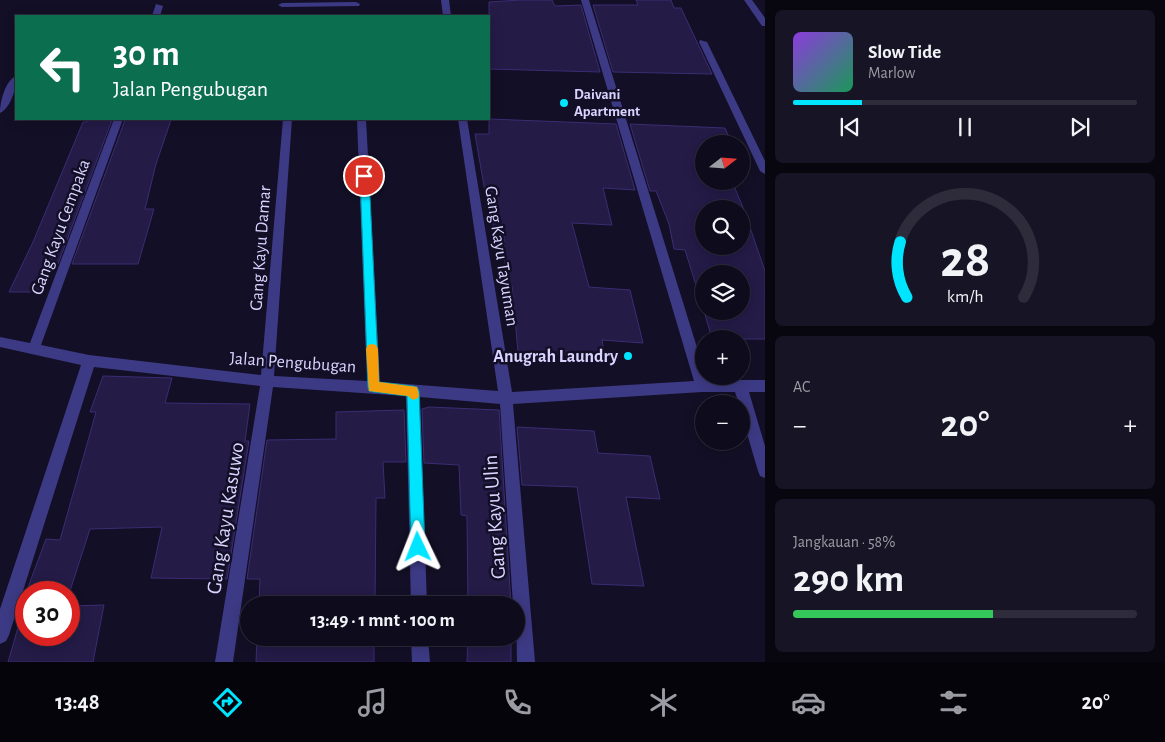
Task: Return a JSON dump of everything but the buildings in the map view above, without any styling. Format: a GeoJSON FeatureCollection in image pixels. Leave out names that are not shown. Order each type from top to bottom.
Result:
{"type":"FeatureCollection","features":[{"type":"Feature","properties":{"kind":"street"},"geometry":{"type":"LineString","coordinates":[[444,0],[447,15]]}},
{"type":"Feature","properties":{"kind":"street"},"geometry":{"type":"LineString","coordinates":[[584,0],[702,386]]}},
{"type":"Feature","properties":{"kind":"street"},"geometry":{"type":"LineString","coordinates":[[748,0],[765,24]]}},
{"type":"Feature","properties":{"kind":"street"},"geometry":{"type":"LineString","coordinates":[[284,15],[282,2],[356,5]]}},
{"type":"Feature","properties":{"kind":"street"},"geometry":{"type":"LineString","coordinates":[[156,15],[159,6]]}},
{"type":"Feature","properties":{"kind":"street"},"geometry":{"type":"LineString","coordinates":[[703,42],[765,170]]}},
{"type":"Feature","properties":{"kind":"street"},"geometry":{"type":"LineString","coordinates":[[0,110],[15,82]]}},
{"type":"Feature","properties":{"kind":"street","name":"Gang Kayu Cempaka"},"geometry":{"type":"LineString","coordinates":[[34,348],[118,120]]}},
{"type":"Feature","properties":{"kind":"street","name":"Gang Kayu Damar"},"geometry":{"type":"LineString","coordinates":[[268,381],[288,120]]}},
{"type":"Feature","properties":{"kind":"street"},"geometry":{"type":"LineString","coordinates":[[362,120],[374,387]]}},
{"type":"Feature","properties":{"kind":"street","name":"Gang Kayu Tayuman"},"geometry":{"type":"LineString","coordinates":[[463,120],[506,398]]}},
{"type":"Feature","properties":{"kind":"street","name":"Jalan Pengubugan"},"geometry":{"type":"LineString","coordinates":[[0,342],[89,361],[268,381],[374,387],[506,398],[702,386],[765,386]]}},
{"type":"Feature","properties":{"kind":"street"},"geometry":{"type":"LineString","coordinates":[[0,635],[89,361]]}},
{"type":"Feature","properties":{"kind":"street","name":"Gang Kayu Kasuwo"},"geometry":{"type":"LineString","coordinates":[[224,662],[268,381]]}},
{"type":"Feature","properties":{"kind":"street"},"geometry":{"type":"LineString","coordinates":[[740,385],[765,471]]}},
{"type":"Feature","properties":{"kind":"street"},"geometry":{"type":"LineString","coordinates":[[413,391],[419,596]]}},
{"type":"Feature","properties":{"kind":"street","name":"Gang Kayu Ulin"},"geometry":{"type":"LineString","coordinates":[[506,398],[526,662]]}},
{"type":"Feature","properties":{"kind":"street"},"geometry":{"type":"LineString","coordinates":[[420,646],[421,662]]}},
{"type":"Feature","properties":{"kind":"slow traffic"},"geometry":{"type":"LineString","coordinates":[[372,349],[374,387],[413,391],[413,395]]}},
{"type":"Feature","properties":{"kind":"place","name":"Daivani Apartment"},"geometry":{"type":"Point","coordinates":[564,103]}},
{"type":"Feature","properties":{"kind":"place","name":"Anugrah Laundry"},"geometry":{"type":"Point","coordinates":[628,356]}},
{"type":"Feature","properties":{"kind":"route"},"geometry":{"type":"LineString","coordinates":[[364,176],[374,387],[413,391],[418,547]]}}]}
